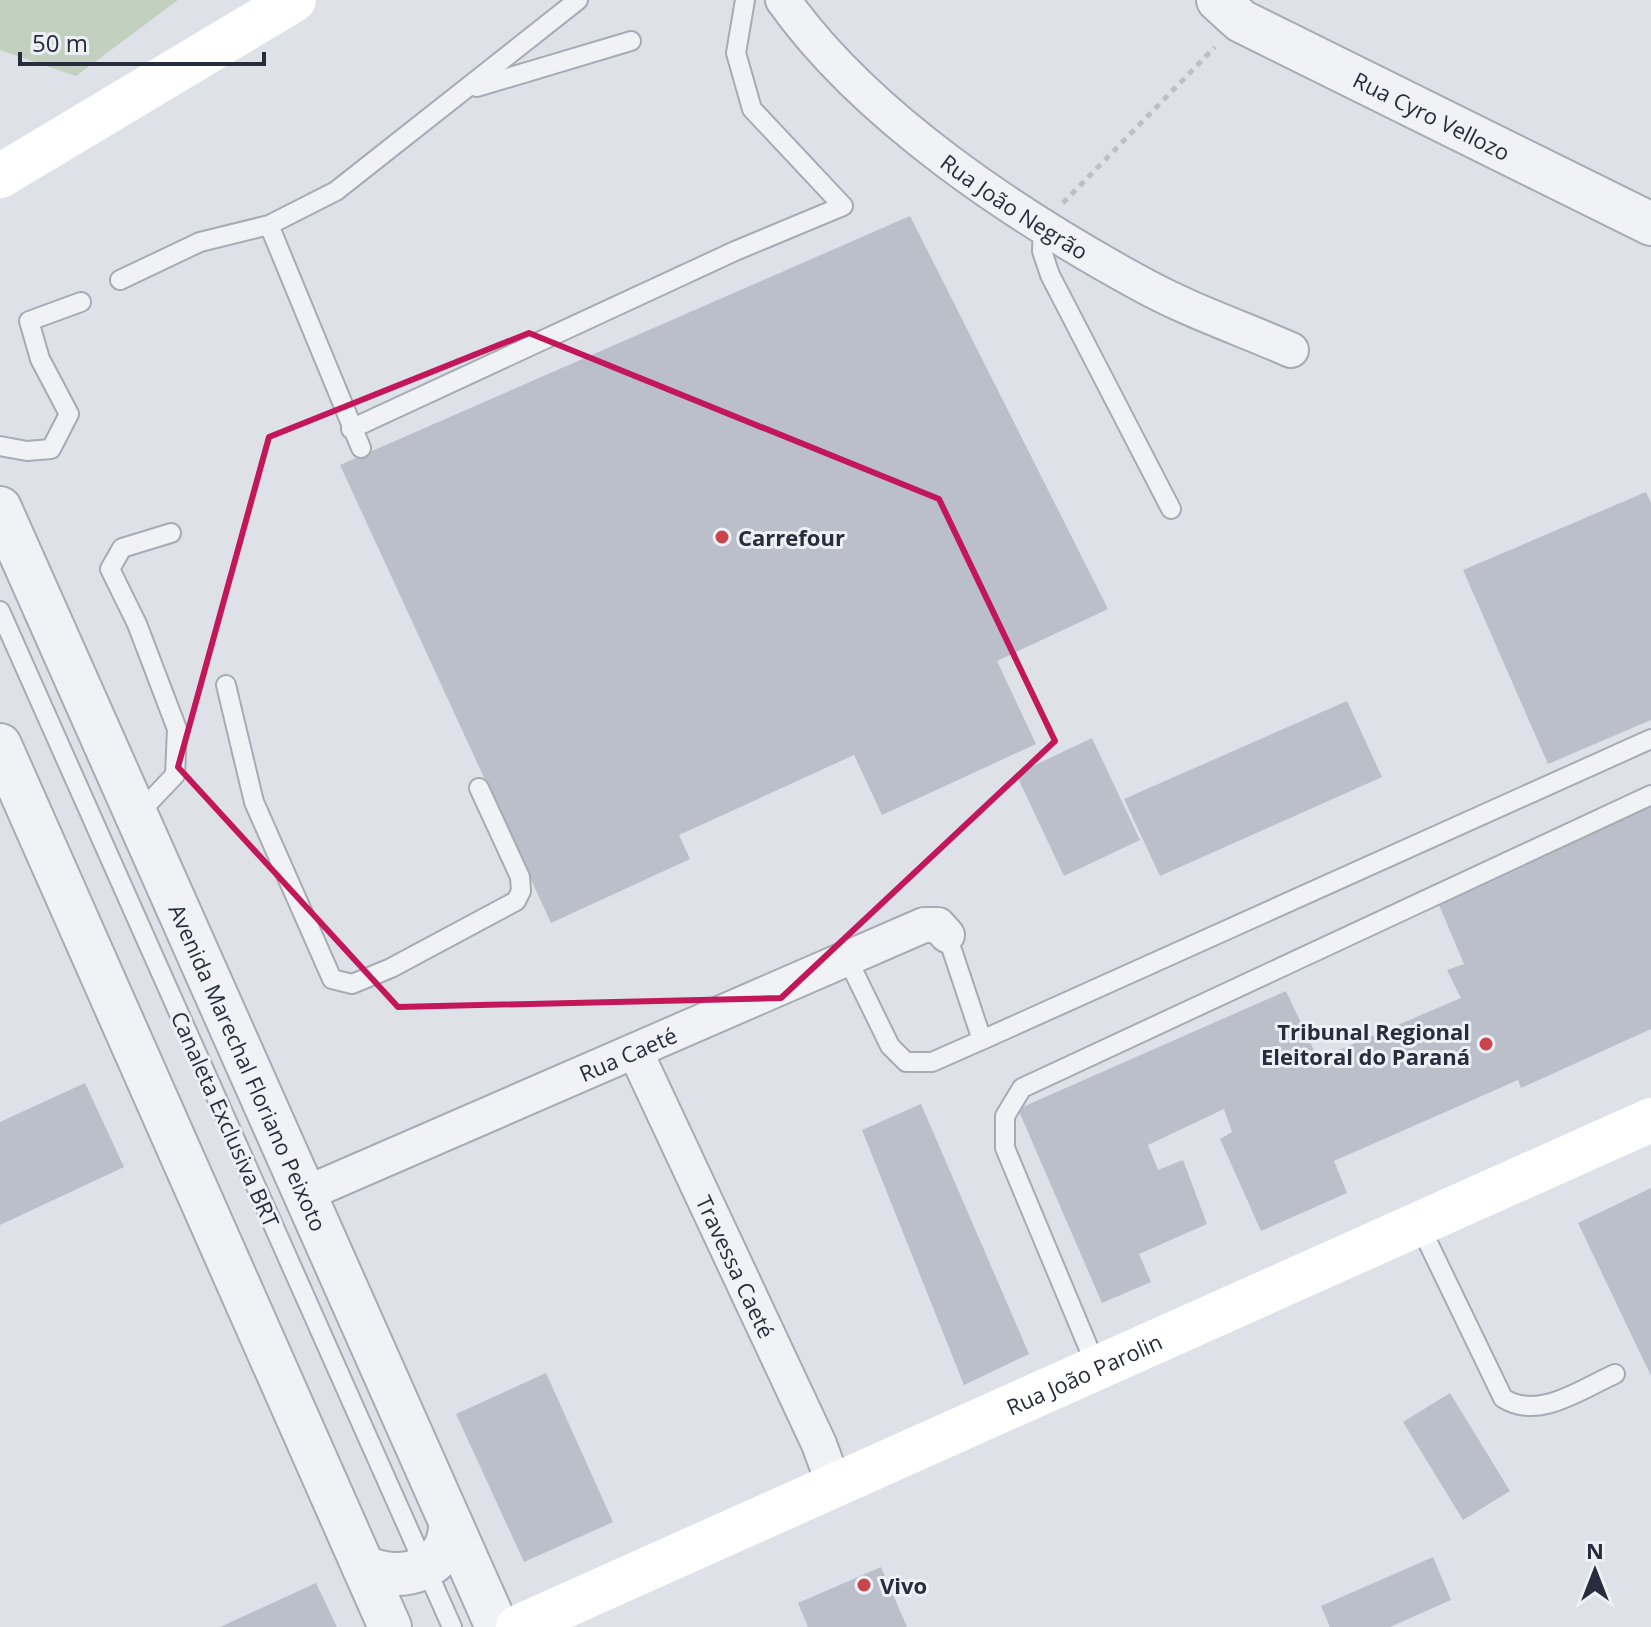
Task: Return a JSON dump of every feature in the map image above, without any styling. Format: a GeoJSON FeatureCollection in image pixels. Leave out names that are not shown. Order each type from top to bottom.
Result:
{"type":"FeatureCollection","features":[{"type":"Feature","properties":{"kind":"main road"},"geometry":{"type":"LineString","coordinates":[[0,176],[292,1]]}},
{"type":"Feature","properties":{"kind":"main road","name":"Rua João Parolin"},"geometry":{"type":"LineString","coordinates":[[518,1627],[1651,1120]]}},
{"type":"Feature","properties":{"kind":"street","name":"Rua João Negrão"},"geometry":{"type":"LineString","coordinates":[[783,0],[807,34],[883,110],[973,180],[1142,285],[1291,350]]}},
{"type":"Feature","properties":{"kind":"street","name":"Rua Cyro Vellozo"},"geometry":{"type":"LineString","coordinates":[[1230,10],[1651,224]]}},
{"type":"Feature","properties":{"kind":"street","name":"Avenida Marechal Floriano Peixoto"},"geometry":{"type":"LineString","coordinates":[[0,508],[497,1627]]}},
{"type":"Feature","properties":{"kind":"street"},"geometry":{"type":"LineString","coordinates":[[0,745],[390,1627]]}},
{"type":"Feature","properties":{"kind":"street","name":"Rua Caeté"},"geometry":{"type":"LineString","coordinates":[[305,1194],[924,925],[938,925],[947,935]]}},
{"type":"Feature","properties":{"kind":"street","name":"Travessa Caeté"},"geometry":{"type":"LineString","coordinates":[[635,1051],[819,1444],[834,1485]]}},
{"type":"Feature","properties":{"kind":"street"},"geometry":{"type":"LineString","coordinates":[[363,1566],[381,1575],[404,1576],[426,1568],[441,1555],[451,1539],[450,1522]]}},
{"type":"Feature","properties":{"kind":"lane"},"geometry":{"type":"LineString","coordinates":[[120,280],[200,242],[269,225],[336,191],[578,0]]}},
{"type":"Feature","properties":{"kind":"lane"},"geometry":{"type":"LineString","coordinates":[[351,429],[735,251],[843,206],[752,109],[736,53],[745,0]]}},
{"type":"Feature","properties":{"kind":"lane"},"geometry":{"type":"LineString","coordinates":[[467,90],[631,41]]}},
{"type":"Feature","properties":{"kind":"lane"},"geometry":{"type":"LineString","coordinates":[[1043,224],[1042,251],[1050,275],[1171,509]]}},
{"type":"Feature","properties":{"kind":"lane"},"geometry":{"type":"LineString","coordinates":[[269,225],[361,448]]}},
{"type":"Feature","properties":{"kind":"lane"},"geometry":{"type":"LineString","coordinates":[[0,446],[27,451],[51,449],[69,414],[40,359],[29,321],[81,302]]}},
{"type":"Feature","properties":{"kind":"lane"},"geometry":{"type":"LineString","coordinates":[[137,815],[175,775],[177,729],[137,624],[110,569],[122,548],[171,533]]}},
{"type":"Feature","properties":{"kind":"lane","name":"Canaleta Exclusiva BRT"},"geometry":{"type":"LineString","coordinates":[[0,611],[452,1627]]}},
{"type":"Feature","properties":{"kind":"lane"},"geometry":{"type":"LineString","coordinates":[[226,685],[254,802],[332,979],[352,984],[391,968],[516,901],[521,891],[520,877],[479,788]]}},
{"type":"Feature","properties":{"kind":"lane"},"geometry":{"type":"LineString","coordinates":[[847,958],[890,1046],[906,1062],[932,1062],[1651,739]]}},
{"type":"Feature","properties":{"kind":"lane"},"geometry":{"type":"LineString","coordinates":[[1097,1368],[1005,1148],[1005,1116],[1022,1088],[1651,795]]}},
{"type":"Feature","properties":{"kind":"lane"},"geometry":{"type":"LineString","coordinates":[[947,935],[982,1040]]}},
{"type":"Feature","properties":{"kind":"lane"},"geometry":{"type":"LineString","coordinates":[[1419,1224],[1503,1398],[1517,1408],[1539,1408],[1615,1374]]}},
{"type":"Feature","properties":{"kind":"path"},"geometry":{"type":"LineString","coordinates":[[1043,224],[1230,10]]}},
{"type":"Feature","properties":{"kind":"highlighted area"},"geometry":{"type":"Polygon","coordinates":[[[529,333],[939,499],[1055,741],[781,998],[398,1007],[178,767],[269,437],[529,333]]]}},
{"type":"Feature","properties":{"kind":"green space"},"geometry":{"type":"Polygon","coordinates":[[[0,0],[178,0],[76,76],[0,50],[0,0]]]}},
{"type":"Feature","properties":{"kind":"building","name":"Carrefour"},"geometry":{"type":"Polygon","coordinates":[[[910,216],[1108,609],[997,661],[1036,744],[882,815],[854,755],[679,835],[690,859],[551,923],[340,465],[910,216]]]}},
{"type":"Feature","properties":{"kind":"building"},"geometry":{"type":"Polygon","coordinates":[[[1646,492],[1651,503],[1651,720],[1548,764],[1463,570],[1646,492]]]}},
{"type":"Feature","properties":{"kind":"building"},"geometry":{"type":"Polygon","coordinates":[[[1347,701],[1382,777],[1160,876],[1124,799],[1347,701]]]}},
{"type":"Feature","properties":{"kind":"building"},"geometry":{"type":"Polygon","coordinates":[[[1092,738],[1140,840],[1064,876],[1016,774],[1092,738]]]}},
{"type":"Feature","properties":{"kind":"building","name":"Tribunal Regional Eleitoral do Paraná"},"geometry":{"type":"Polygon","coordinates":[[[1651,807],[1651,1029],[1521,1088],[1518,1080],[1334,1161],[1347,1193],[1261,1231],[1220,1139],[1232,1132],[1224,1109],[1148,1145],[1158,1170],[1183,1160],[1207,1224],[1139,1254],[1151,1282],[1102,1303],[1018,1109],[1286,991],[1318,1059],[1461,998],[1447,970],[1464,964],[1437,900],[1651,807]]]}},
{"type":"Feature","properties":{"kind":"building"},"geometry":{"type":"Polygon","coordinates":[[[85,1083],[124,1167],[0,1225],[0,1122],[85,1083]]]}},
{"type":"Feature","properties":{"kind":"building"},"geometry":{"type":"Polygon","coordinates":[[[921,1104],[1029,1354],[964,1385],[862,1130],[921,1104]]]}},
{"type":"Feature","properties":{"kind":"building"},"geometry":{"type":"Polygon","coordinates":[[[1651,1188],[1651,1376],[1578,1223],[1651,1188]]]}},
{"type":"Feature","properties":{"kind":"building"},"geometry":{"type":"Polygon","coordinates":[[[546,1373],[613,1522],[524,1562],[456,1414],[546,1373]]]}},
{"type":"Feature","properties":{"kind":"building"},"geometry":{"type":"Polygon","coordinates":[[[1450,1393],[1510,1491],[1463,1520],[1403,1422],[1450,1393]]]}},
{"type":"Feature","properties":{"kind":"building"},"geometry":{"type":"Polygon","coordinates":[[[1433,1557],[1451,1600],[1390,1627],[1330,1627],[1321,1606],[1433,1557]]]}},
{"type":"Feature","properties":{"kind":"building","name":"Vivo"},"geometry":{"type":"Polygon","coordinates":[[[881,1567],[907,1627],[808,1627],[798,1603],[881,1567]]]}},
{"type":"Feature","properties":{"kind":"building"},"geometry":{"type":"Polygon","coordinates":[[[316,1583],[337,1627],[220,1627],[316,1583]]]}},
{"type":"Feature","properties":{"kind":"place","name":"Carrefour"},"geometry":{"type":"Point","coordinates":[722,537]}},
{"type":"Feature","properties":{"kind":"place","name":"Tribunal Regional Eleitoral do Paraná"},"geometry":{"type":"Point","coordinates":[1486,1044]}},
{"type":"Feature","properties":{"kind":"place","name":"Vivo"},"geometry":{"type":"Point","coordinates":[864,1585]}}]}
